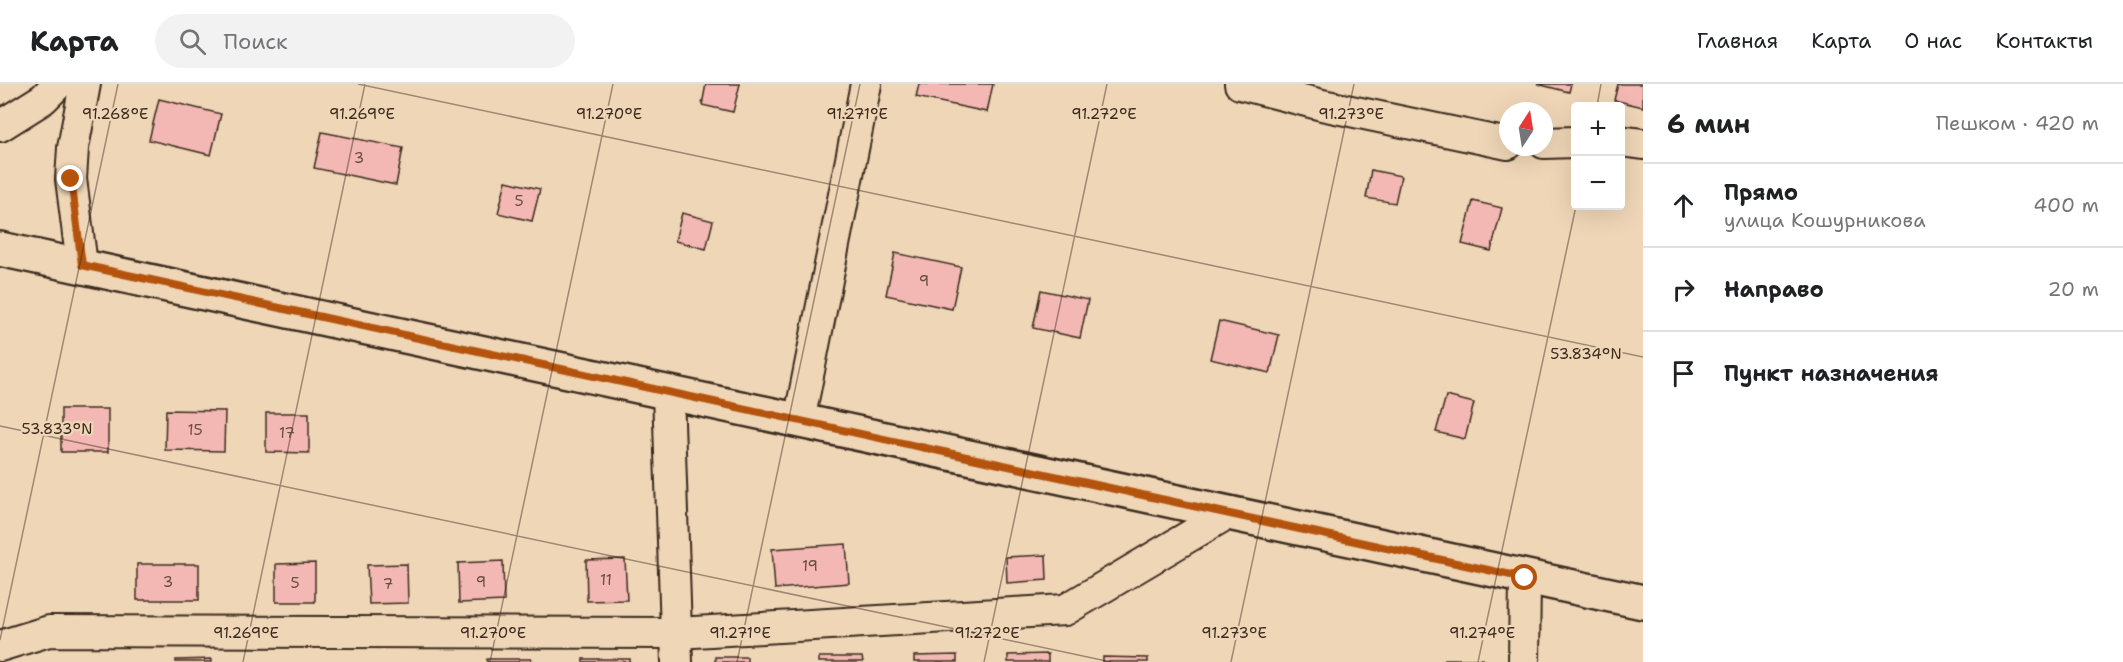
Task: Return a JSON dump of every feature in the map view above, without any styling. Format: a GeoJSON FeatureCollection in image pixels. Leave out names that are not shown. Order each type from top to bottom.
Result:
{"type":"FeatureCollection","features":[{"type":"Feature","properties":{"kind":"main road"},"geometry":{"type":"LineString","coordinates":[[0,249],[1643,602]]}},
{"type":"Feature","properties":{"kind":"street"},"geometry":{"type":"LineString","coordinates":[[0,126],[43,99],[58,84]]}},
{"type":"Feature","properties":{"kind":"street"},"geometry":{"type":"LineString","coordinates":[[82,265],[71,179],[73,148],[85,84]]}},
{"type":"Feature","properties":{"kind":"street"},"geometry":{"type":"LineString","coordinates":[[799,421],[866,84]]}},
{"type":"Feature","properties":{"kind":"street"},"geometry":{"type":"LineString","coordinates":[[1240,84],[1322,105],[1499,142]]}},
{"type":"Feature","properties":{"kind":"street"},"geometry":{"type":"LineString","coordinates":[[1553,143],[1571,142]]}},
{"type":"Feature","properties":{"kind":"street"},"geometry":{"type":"LineString","coordinates":[[1625,142],[1643,144]]}},
{"type":"Feature","properties":{"kind":"street"},"geometry":{"type":"LineString","coordinates":[[668,392],[677,648]]}},
{"type":"Feature","properties":{"kind":"street"},"geometry":{"type":"LineString","coordinates":[[0,646],[49,631],[677,648],[1065,610],[1230,512]]}},
{"type":"Feature","properties":{"kind":"street"},"geometry":{"type":"LineString","coordinates":[[1524,662],[1525,578]]}},
{"type":"Feature","properties":{"kind":"building"},"geometry":{"type":"Polygon","coordinates":[[[706,84],[740,84],[733,112],[702,105],[706,84]]]}},
{"type":"Feature","properties":{"kind":"building"},"geometry":{"type":"Polygon","coordinates":[[[919,84],[993,84],[987,112],[916,97],[919,84]]]}},
{"type":"Feature","properties":{"kind":"building"},"geometry":{"type":"Polygon","coordinates":[[[1537,84],[1571,84],[1569,92],[1537,84]]]}},
{"type":"Feature","properties":{"kind":"building"},"geometry":{"type":"Polygon","coordinates":[[[1618,84],[1643,84],[1643,107],[1614,100],[1618,84]]]}},
{"type":"Feature","properties":{"kind":"building"},"geometry":{"type":"Polygon","coordinates":[[[159,99],[221,114],[211,155],[149,140],[159,99]]]}},
{"type":"Feature","properties":{"kind":"building"},"geometry":{"type":"Polygon","coordinates":[[[322,132],[403,148],[396,185],[314,168],[322,132]]]}},
{"type":"Feature","properties":{"kind":"building"},"geometry":{"type":"Polygon","coordinates":[[[1371,170],[1401,176],[1395,203],[1366,198],[1371,170]]]}},
{"type":"Feature","properties":{"kind":"building"},"geometry":{"type":"Polygon","coordinates":[[[506,181],[540,189],[532,221],[498,213],[506,181]]]}},
{"type":"Feature","properties":{"kind":"building"},"geometry":{"type":"Polygon","coordinates":[[[1473,201],[1502,208],[1491,251],[1462,244],[1473,201]]]}},
{"type":"Feature","properties":{"kind":"building"},"geometry":{"type":"Polygon","coordinates":[[[682,213],[713,221],[706,249],[675,241],[682,213]]]}},
{"type":"Feature","properties":{"kind":"building"},"geometry":{"type":"Polygon","coordinates":[[[895,253],[961,267],[952,309],[886,295],[895,253]]]}},
{"type":"Feature","properties":{"kind":"building"},"geometry":{"type":"Polygon","coordinates":[[[1041,290],[1088,300],[1080,338],[1033,328],[1041,290]]]}},
{"type":"Feature","properties":{"kind":"building"},"geometry":{"type":"Polygon","coordinates":[[[1219,321],[1279,335],[1270,373],[1210,359],[1219,321]]]}},
{"type":"Feature","properties":{"kind":"building"},"geometry":{"type":"Polygon","coordinates":[[[1446,396],[1474,403],[1465,439],[1436,432],[1446,396]]]}},
{"type":"Feature","properties":{"kind":"building"},"geometry":{"type":"Polygon","coordinates":[[[61,409],[108,409],[108,452],[61,452],[61,409]]]}},
{"type":"Feature","properties":{"kind":"building"},"geometry":{"type":"Polygon","coordinates":[[[166,410],[225,411],[224,451],[165,450],[166,410]]]}},
{"type":"Feature","properties":{"kind":"building"},"geometry":{"type":"Polygon","coordinates":[[[266,413],[309,413],[309,453],[266,452],[266,413]]]}},
{"type":"Feature","properties":{"kind":"building"},"geometry":{"type":"Polygon","coordinates":[[[846,544],[849,583],[775,589],[772,549],[846,544]]]}},
{"type":"Feature","properties":{"kind":"building"},"geometry":{"type":"Polygon","coordinates":[[[1046,555],[1047,580],[1007,583],[1006,557],[1046,555]]]}},
{"type":"Feature","properties":{"kind":"building"},"geometry":{"type":"Polygon","coordinates":[[[625,559],[627,600],[587,601],[586,560],[625,559]]]}},
{"type":"Feature","properties":{"kind":"building"},"geometry":{"type":"Polygon","coordinates":[[[503,561],[504,601],[459,603],[458,563],[503,561]]]}},
{"type":"Feature","properties":{"kind":"building"},"geometry":{"type":"Polygon","coordinates":[[[315,563],[315,602],[276,602],[276,564],[315,563]]]}},
{"type":"Feature","properties":{"kind":"building"},"geometry":{"type":"Polygon","coordinates":[[[137,564],[199,564],[199,600],[137,600],[137,564]]]}},
{"type":"Feature","properties":{"kind":"building"},"geometry":{"type":"Polygon","coordinates":[[[407,564],[408,603],[369,604],[367,565],[407,564]]]}},
{"type":"Feature","properties":{"kind":"building"},"geometry":{"type":"Polygon","coordinates":[[[1048,654],[1048,662],[1008,662],[1008,655],[1048,654]]]}},
{"type":"Feature","properties":{"kind":"building"},"geometry":{"type":"Polygon","coordinates":[[[957,655],[957,662],[914,662],[914,656],[957,655]]]}},
{"type":"Feature","properties":{"kind":"building"},"geometry":{"type":"Polygon","coordinates":[[[715,657],[747,657],[747,662],[715,662],[715,657]]]}},
{"type":"Feature","properties":{"kind":"building"},"geometry":{"type":"Polygon","coordinates":[[[819,657],[862,657],[863,662],[819,662],[819,657]]]}},
{"type":"Feature","properties":{"kind":"building"},"geometry":{"type":"Polygon","coordinates":[[[1103,657],[1148,658],[1148,662],[1103,662],[1103,657]]]}},
{"type":"Feature","properties":{"kind":"building"},"geometry":{"type":"Polygon","coordinates":[[[212,659],[212,662],[176,662],[176,660],[212,659]]]}},
{"type":"Feature","properties":{"kind":"building"},"geometry":{"type":"Polygon","coordinates":[[[487,659],[531,659],[531,662],[487,662],[487,659]]]}},
{"type":"Feature","properties":{"kind":"building"},"geometry":{"type":"Polygon","coordinates":[[[583,659],[630,659],[630,662],[583,662],[583,659]]]}},
{"type":"Feature","properties":{"kind":"building"},"geometry":{"type":"Polygon","coordinates":[[[1445,659],[1483,659],[1483,662],[1445,662],[1445,659]]]}},
{"type":"Feature","properties":{"kind":"route"},"geometry":{"type":"LineString","coordinates":[[71,179],[82,265],[1230,512],[1525,578]]}}]}
